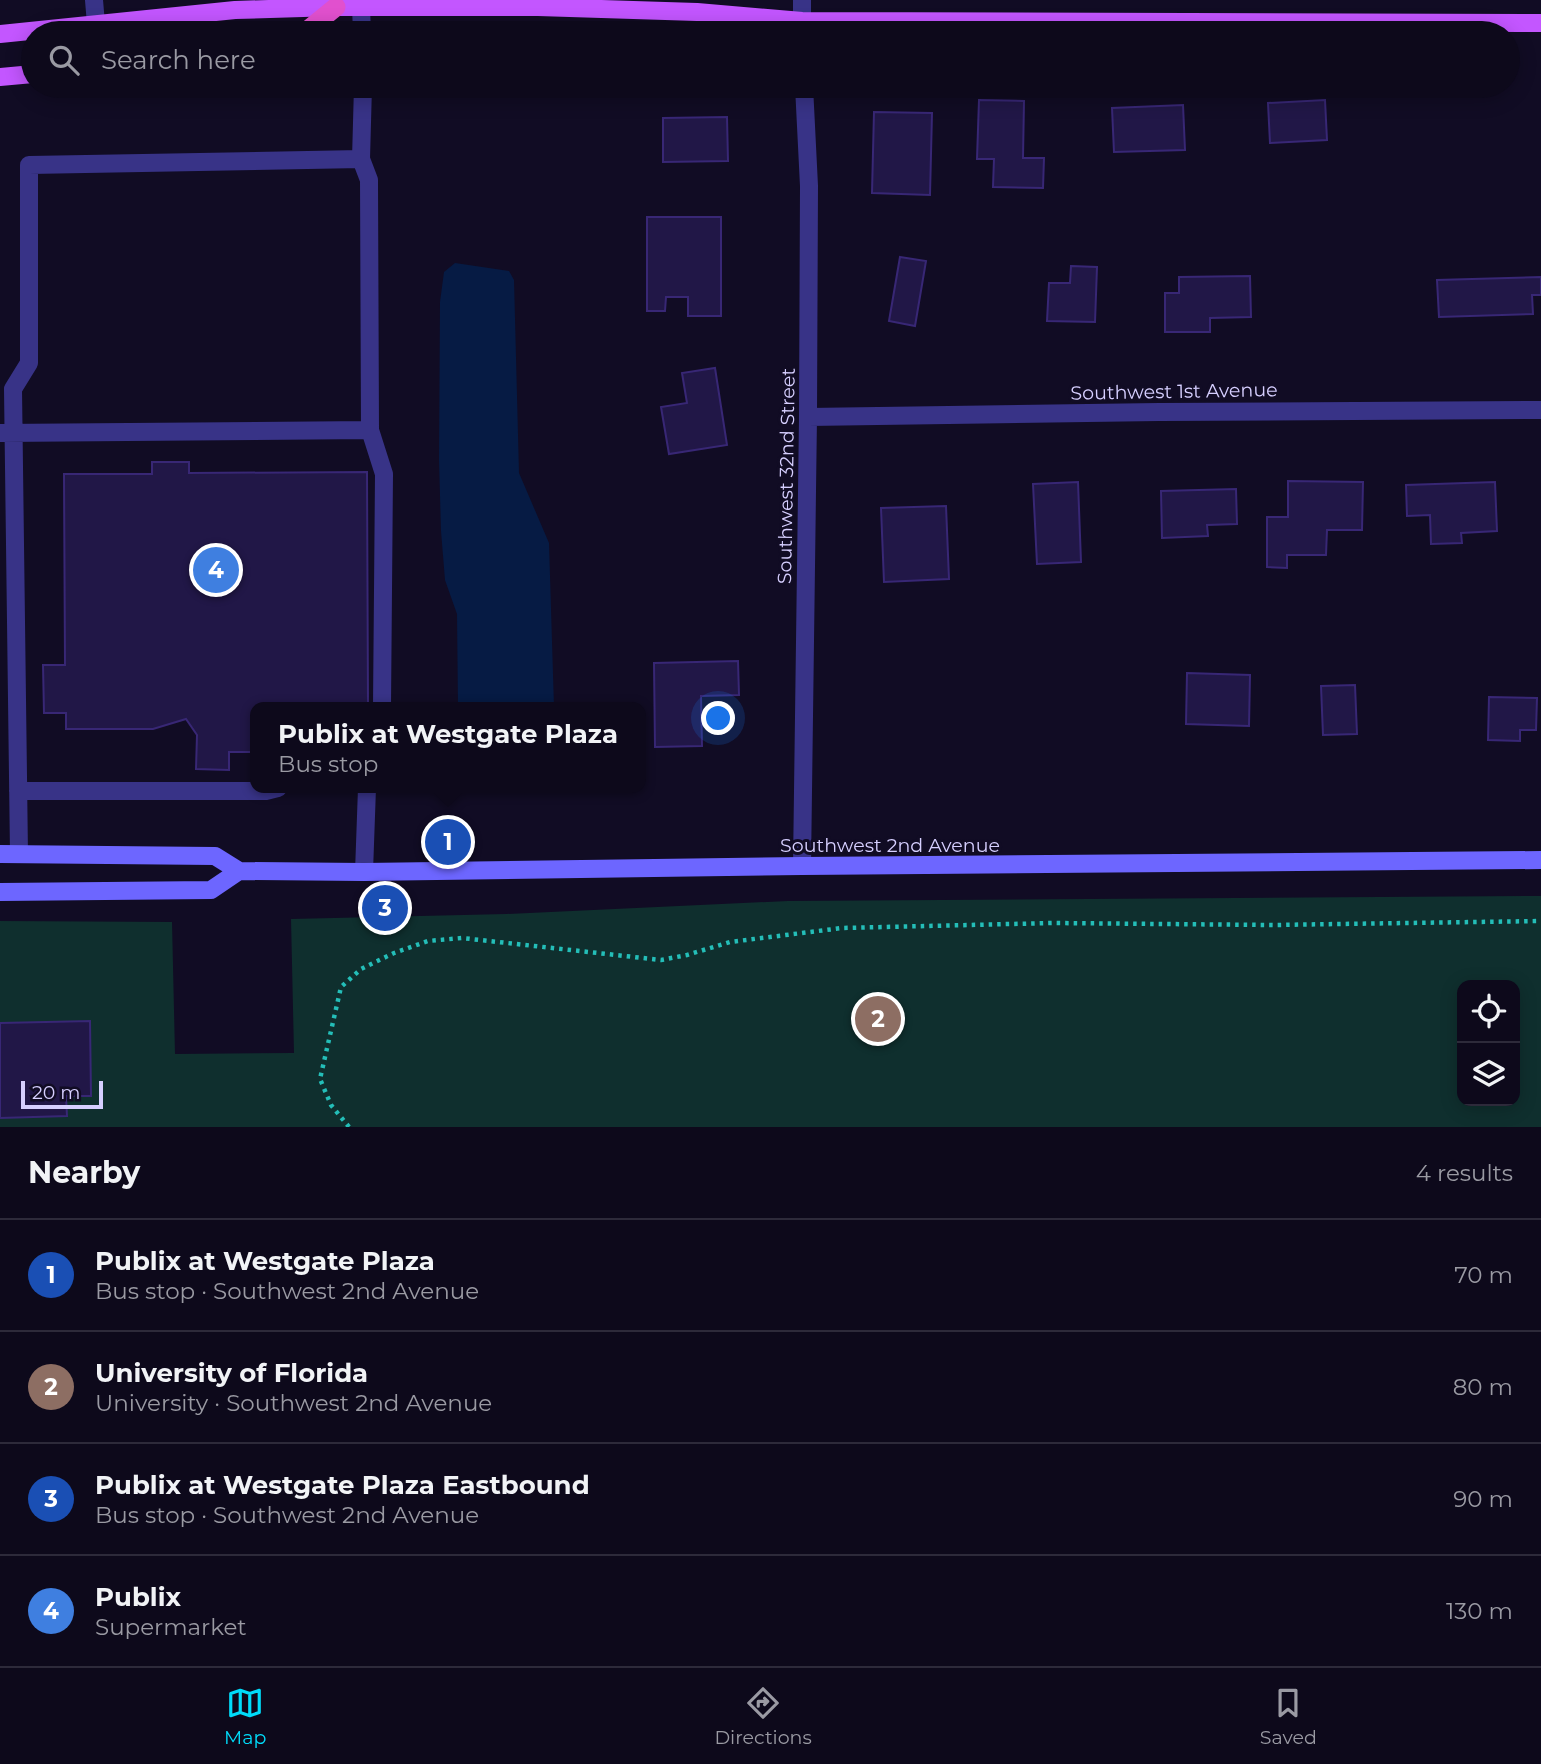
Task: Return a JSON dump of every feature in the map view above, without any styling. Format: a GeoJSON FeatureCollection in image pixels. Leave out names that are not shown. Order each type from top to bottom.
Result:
{"type":"FeatureCollection","features":[{"type":"Feature","properties":{"kind":"highway"},"geometry":{"type":"LineString","coordinates":[[316,21],[334,3]]}},
{"type":"Feature","properties":{"kind":"main road"},"geometry":{"type":"LineString","coordinates":[[118,21],[238,5],[334,3],[361,7],[538,7],[697,12],[760,21]]}},
{"type":"Feature","properties":{"kind":"main road"},"geometry":{"type":"LineString","coordinates":[[1520,23],[1541,23]]}},
{"type":"Feature","properties":{"kind":"main road"},"geometry":{"type":"LineString","coordinates":[[0,34],[21,32]]}},
{"type":"Feature","properties":{"kind":"main road","name":"Southwest 2nd Avenue"},"geometry":{"type":"LineString","coordinates":[[0,854],[215,856],[239,871],[364,872],[1541,860]]}},
{"type":"Feature","properties":{"kind":"main road"},"geometry":{"type":"LineString","coordinates":[[0,892],[211,890],[239,871]]}},
{"type":"Feature","properties":{"kind":"street"},"geometry":{"type":"LineString","coordinates":[[94,0],[96,21]]}},
{"type":"Feature","properties":{"kind":"street"},"geometry":{"type":"LineString","coordinates":[[802,0],[802,21]]}},
{"type":"Feature","properties":{"kind":"street"},"geometry":{"type":"LineString","coordinates":[[361,7],[362,21]]}},
{"type":"Feature","properties":{"kind":"street"},"geometry":{"type":"LineString","coordinates":[[0,89],[7,76]]}},
{"type":"Feature","properties":{"kind":"street"},"geometry":{"type":"LineString","coordinates":[[363,98],[360,159],[369,180],[370,430],[384,474],[382,702]]}},
{"type":"Feature","properties":{"kind":"street","name":"Southwest 32nd Street"},"geometry":{"type":"LineString","coordinates":[[802,866],[808,417],[808,186],[804,98]]}},
{"type":"Feature","properties":{"kind":"street"},"geometry":{"type":"LineString","coordinates":[[19,854],[6,433],[13,389],[29,363],[29,165],[360,159]]}},
{"type":"Feature","properties":{"kind":"street","name":"Southwest 1st Avenue"},"geometry":{"type":"LineString","coordinates":[[808,417],[1541,410]]}},
{"type":"Feature","properties":{"kind":"street"},"geometry":{"type":"LineString","coordinates":[[6,433],[370,430]]}},
{"type":"Feature","properties":{"kind":"street"},"geometry":{"type":"LineString","coordinates":[[18,791],[250,791]]}},
{"type":"Feature","properties":{"kind":"street"},"geometry":{"type":"LineString","coordinates":[[364,872],[367,793]]}},
{"type":"Feature","properties":{"kind":"path"},"geometry":{"type":"LineString","coordinates":[[349,1127],[331,1105],[320,1079],[341,987],[353,974],[394,953],[441,939],[487,940],[661,960],[730,942],[842,928],[1053,923],[1273,925],[1541,921]]}},
{"type":"Feature","properties":{"kind":"green space"},"geometry":{"type":"Polygon","coordinates":[[[1541,896],[1541,1127],[0,1127],[0,921],[172,922],[175,1054],[294,1053],[291,919],[506,914],[788,901],[1541,896]]]}},
{"type":"Feature","properties":{"kind":"water"},"geometry":{"type":"Polygon","coordinates":[[[455,263],[509,271],[514,280],[519,473],[549,543],[554,702],[458,702],[457,614],[445,580],[441,531],[440,302],[444,272],[455,263]]]}},
{"type":"Feature","properties":{"kind":"building"},"geometry":{"type":"Polygon","coordinates":[[[979,100],[1024,101],[1023,158],[1044,158],[1043,188],[993,187],[994,159],[977,159],[979,100]]]}},
{"type":"Feature","properties":{"kind":"building"},"geometry":{"type":"Polygon","coordinates":[[[1325,100],[1327,140],[1270,143],[1268,103],[1325,100]]]}},
{"type":"Feature","properties":{"kind":"building"},"geometry":{"type":"Polygon","coordinates":[[[1183,105],[1185,150],[1114,152],[1112,108],[1183,105]]]}},
{"type":"Feature","properties":{"kind":"building"},"geometry":{"type":"Polygon","coordinates":[[[874,112],[932,113],[930,195],[872,193],[874,112]]]}},
{"type":"Feature","properties":{"kind":"building"},"geometry":{"type":"Polygon","coordinates":[[[727,117],[728,161],[663,162],[663,118],[727,117]]]}},
{"type":"Feature","properties":{"kind":"building"},"geometry":{"type":"Polygon","coordinates":[[[647,217],[721,217],[721,316],[688,316],[688,297],[666,297],[665,311],[647,311],[647,217]]]}},
{"type":"Feature","properties":{"kind":"building"},"geometry":{"type":"Polygon","coordinates":[[[900,257],[926,261],[915,326],[889,321],[900,257]]]}},
{"type":"Feature","properties":{"kind":"building"},"geometry":{"type":"Polygon","coordinates":[[[1071,266],[1097,267],[1095,322],[1047,321],[1049,283],[1070,283],[1071,266]]]}},
{"type":"Feature","properties":{"kind":"building"},"geometry":{"type":"Polygon","coordinates":[[[1250,276],[1251,317],[1210,318],[1210,332],[1165,332],[1165,293],[1179,293],[1179,277],[1250,276]]]}},
{"type":"Feature","properties":{"kind":"building"},"geometry":{"type":"Polygon","coordinates":[[[1541,277],[1541,295],[1532,295],[1533,314],[1439,317],[1437,280],[1541,277]]]}},
{"type":"Feature","properties":{"kind":"building"},"geometry":{"type":"Polygon","coordinates":[[[715,368],[727,445],[669,454],[661,407],[687,403],[682,373],[715,368]]]}},
{"type":"Feature","properties":{"kind":"building"},"geometry":{"type":"Polygon","coordinates":[[[152,462],[189,462],[189,473],[367,472],[368,702],[250,702],[250,752],[229,752],[229,770],[196,769],[197,735],[186,719],[153,729],[66,729],[66,713],[44,713],[43,665],[65,665],[64,474],[152,474],[152,462]]]}},
{"type":"Feature","properties":{"kind":"building"},"geometry":{"type":"Polygon","coordinates":[[[1288,481],[1363,482],[1362,530],[1327,530],[1326,555],[1287,555],[1287,568],[1267,567],[1267,517],[1288,517],[1288,481]]]}},
{"type":"Feature","properties":{"kind":"building"},"geometry":{"type":"Polygon","coordinates":[[[1078,482],[1081,562],[1037,564],[1033,484],[1078,482]]]}},
{"type":"Feature","properties":{"kind":"building"},"geometry":{"type":"Polygon","coordinates":[[[1495,482],[1497,531],[1461,533],[1462,543],[1431,544],[1430,515],[1407,516],[1406,485],[1495,482]]]}},
{"type":"Feature","properties":{"kind":"building"},"geometry":{"type":"Polygon","coordinates":[[[1236,489],[1237,524],[1207,525],[1208,536],[1162,538],[1161,491],[1236,489]]]}},
{"type":"Feature","properties":{"kind":"building"},"geometry":{"type":"Polygon","coordinates":[[[946,506],[949,579],[884,582],[881,508],[946,506]]]}},
{"type":"Feature","properties":{"kind":"building"},"geometry":{"type":"Polygon","coordinates":[[[738,661],[739,695],[701,696],[702,746],[655,747],[654,663],[738,661]]]}},
{"type":"Feature","properties":{"kind":"building"},"geometry":{"type":"Polygon","coordinates":[[[1187,673],[1250,675],[1249,726],[1186,724],[1187,673]]]}},
{"type":"Feature","properties":{"kind":"building"},"geometry":{"type":"Polygon","coordinates":[[[1355,685],[1357,734],[1323,735],[1321,686],[1355,685]]]}},
{"type":"Feature","properties":{"kind":"building"},"geometry":{"type":"Polygon","coordinates":[[[1489,697],[1537,698],[1536,730],[1520,730],[1520,741],[1488,740],[1489,697]]]}},
{"type":"Feature","properties":{"kind":"building"},"geometry":{"type":"Polygon","coordinates":[[[90,1021],[91,1096],[66,1096],[67,1116],[0,1118],[0,1023],[90,1021]]]}},
{"type":"Feature","properties":{"kind":"place","name":"Publix"},"geometry":{"type":"Point","coordinates":[216,570]}},
{"type":"Feature","properties":{"kind":"place","name":"Publix at Westgate Plaza"},"geometry":{"type":"Point","coordinates":[448,842]}},
{"type":"Feature","properties":{"kind":"place","name":"Publix at Westgate Plaza Eastbound"},"geometry":{"type":"Point","coordinates":[385,908]}},
{"type":"Feature","properties":{"kind":"place","name":"University of Florida"},"geometry":{"type":"Point","coordinates":[878,1019]}}]}
